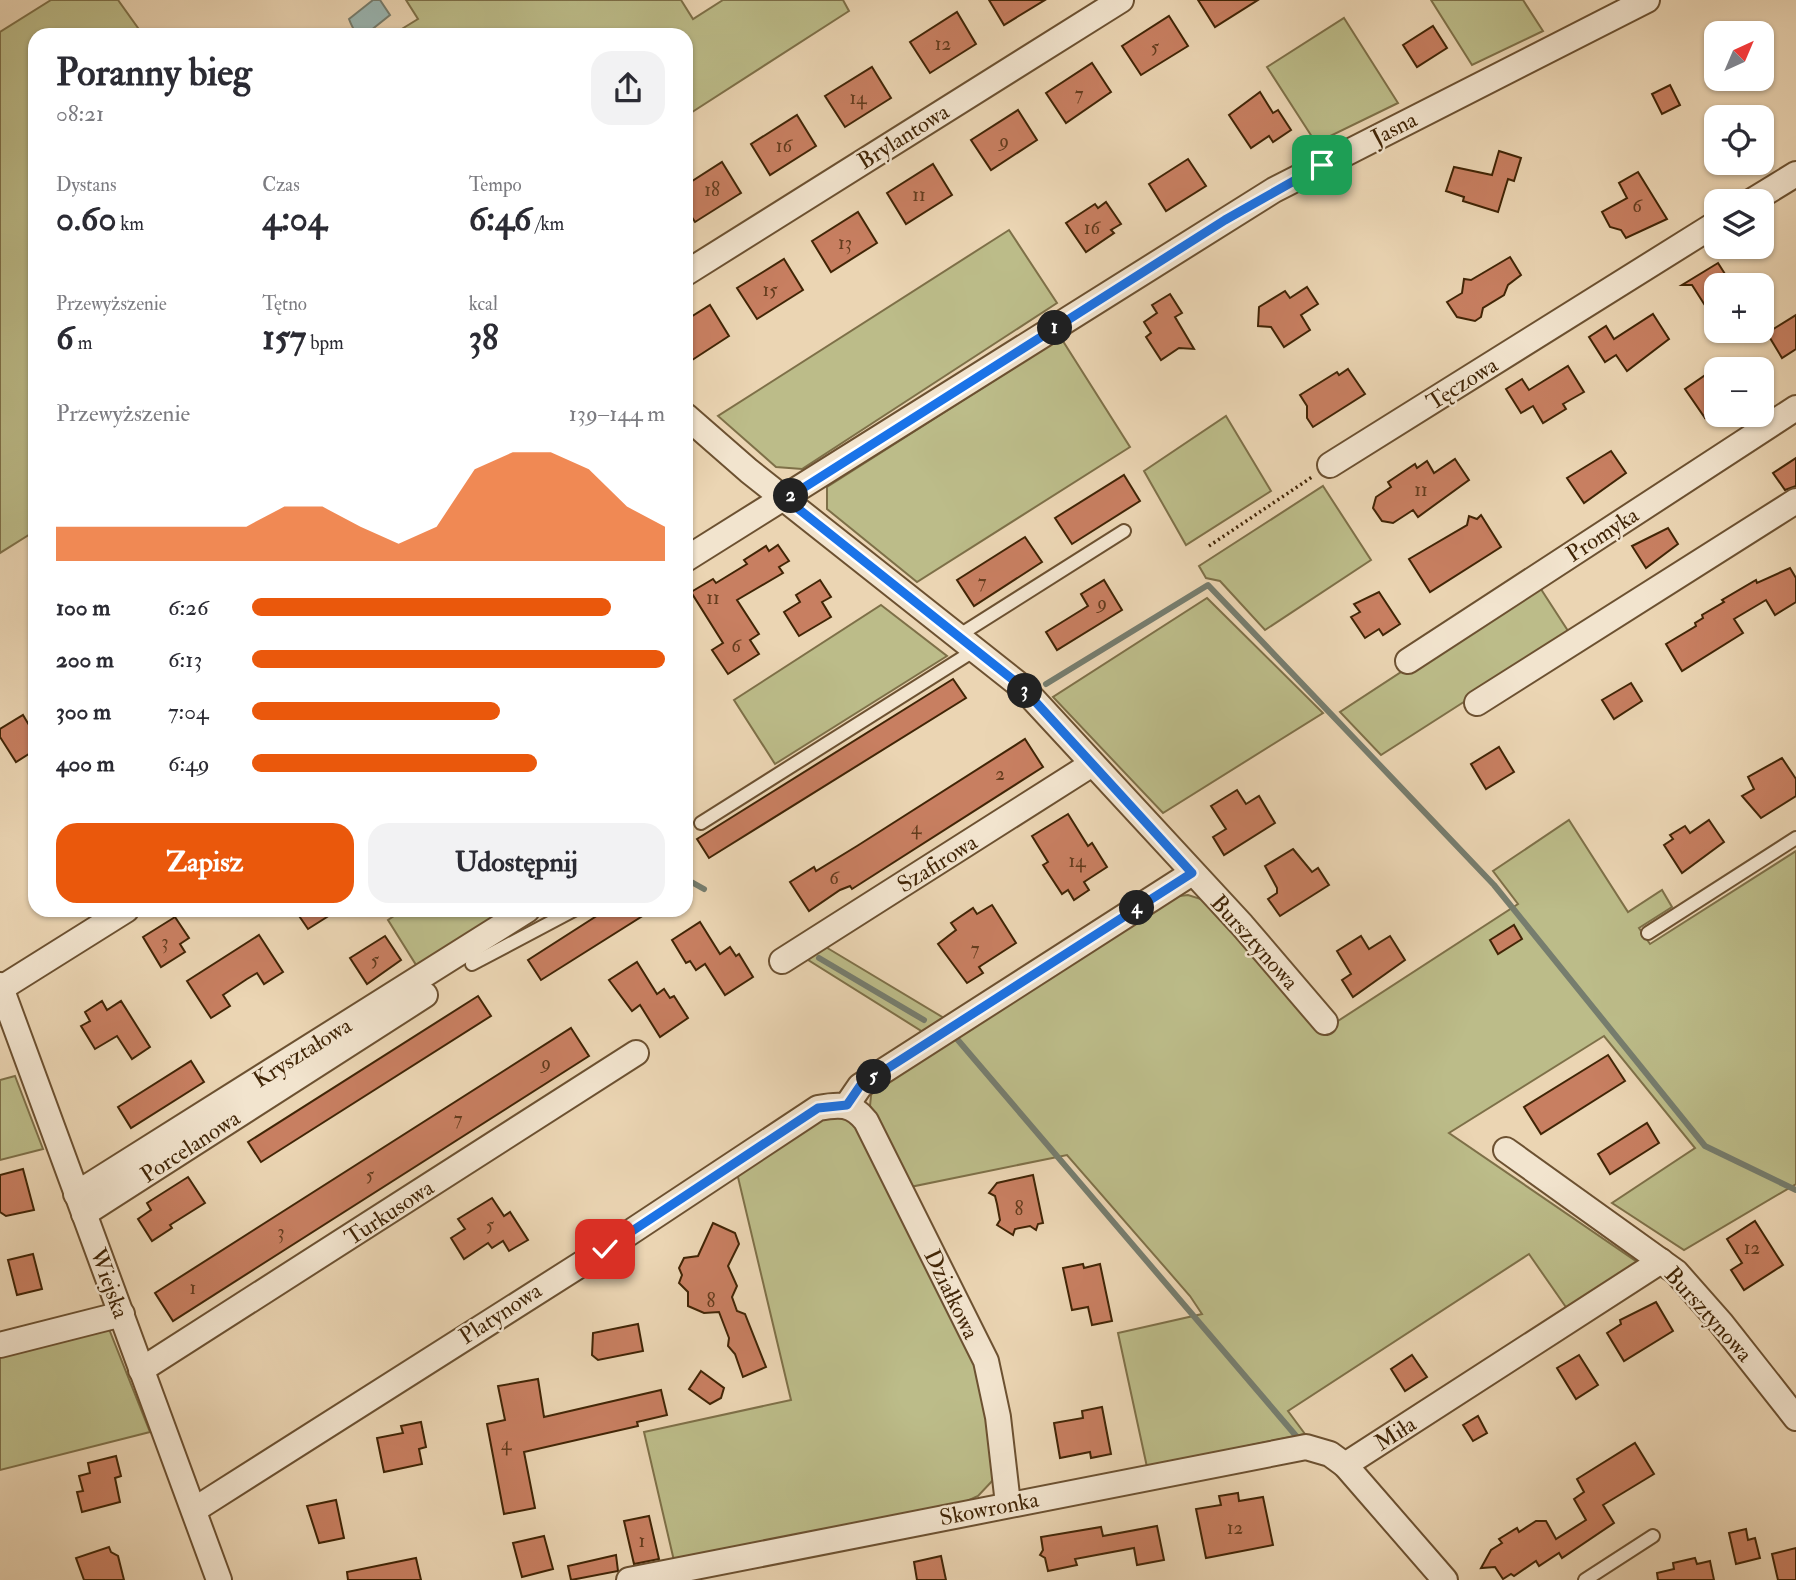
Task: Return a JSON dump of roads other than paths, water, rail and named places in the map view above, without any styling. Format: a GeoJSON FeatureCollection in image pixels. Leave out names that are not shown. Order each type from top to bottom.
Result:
{"type":"FeatureCollection","features":[{"type":"Feature","properties":{"kind":"street","name":"Brylantowa"},"geometry":{"type":"LineString","coordinates":[[693,269],[1121,0]]}},
{"type":"Feature","properties":{"kind":"street","name":"Jasna"},"geometry":{"type":"LineString","coordinates":[[693,555],[786,499],[1274,190],[1647,0]]}},
{"type":"Feature","properties":{"kind":"street"},"geometry":{"type":"LineString","coordinates":[[1772,189],[1796,174]]}},
{"type":"Feature","properties":{"kind":"street","name":"Tęczowa"},"geometry":{"type":"LineString","coordinates":[[1330,465],[1704,231]]}},
{"type":"Feature","properties":{"kind":"street","name":"Promyka"},"geometry":{"type":"LineString","coordinates":[[1408,661],[1796,408]]}},
{"type":"Feature","properties":{"kind":"street","name":"Bursztynowa"},"geometry":{"type":"LineString","coordinates":[[693,422],[1022,687],[1325,1022]]}},
{"type":"Feature","properties":{"kind":"street"},"geometry":{"type":"LineString","coordinates":[[1476,703],[1796,501]]}},
{"type":"Feature","properties":{"kind":"street","name":"Szafirowa"},"geometry":{"type":"LineString","coordinates":[[782,961],[1092,764]]}},
{"type":"Feature","properties":{"kind":"street"},"geometry":{"type":"LineString","coordinates":[[847,1105],[860,1086],[1192,873]]}},
{"type":"Feature","properties":{"kind":"street"},"geometry":{"type":"LineString","coordinates":[[1,988],[115,917]]}},
{"type":"Feature","properties":{"kind":"street","name":"Kryształowa"},"geometry":{"type":"LineString","coordinates":[[80,1204],[516,917]]}},
{"type":"Feature","properties":{"kind":"street","name":"Porcelanowa"},"geometry":{"type":"LineString","coordinates":[[80,1204],[472,964]]}},
{"type":"Feature","properties":{"kind":"street","name":"Wiejska"},"geometry":{"type":"LineString","coordinates":[[1,988],[219,1580]]}},
{"type":"Feature","properties":{"kind":"street","name":"Turkusowa"},"geometry":{"type":"LineString","coordinates":[[141,1370],[636,1054]]}},
{"type":"Feature","properties":{"kind":"street","name":"Działkowa"},"geometry":{"type":"LineString","coordinates":[[847,1105],[858,1110],[866,1121],[986,1361],[998,1417],[1008,1504]]}},
{"type":"Feature","properties":{"kind":"street","name":"Platynowa"},"geometry":{"type":"LineString","coordinates":[[194,1510],[605,1249],[818,1108],[847,1105]]}},
{"type":"Feature","properties":{"kind":"street","name":"Bursztynowa"},"geometry":{"type":"LineString","coordinates":[[1506,1150],[1661,1261],[1700,1299],[1796,1418]]}},
{"type":"Feature","properties":{"kind":"street","name":"Miła"},"geometry":{"type":"LineString","coordinates":[[1345,1465],[1661,1261]]}},
{"type":"Feature","properties":{"kind":"street"},"geometry":{"type":"LineString","coordinates":[[0,1345],[122,1314]]}},
{"type":"Feature","properties":{"kind":"street","name":"Skowronka"},"geometry":{"type":"LineString","coordinates":[[629,1580],[1306,1447],[1330,1454],[1345,1465]]}},
{"type":"Feature","properties":{"kind":"street"},"geometry":{"type":"LineString","coordinates":[[1345,1465],[1446,1580]]}},
{"type":"Feature","properties":{"kind":"lane"},"geometry":{"type":"LineString","coordinates":[[701,823],[967,643],[1124,531]]}},
{"type":"Feature","properties":{"kind":"lane"},"geometry":{"type":"LineString","coordinates":[[1648,933],[1796,838]]}},
{"type":"Feature","properties":{"kind":"lane"},"geometry":{"type":"LineString","coordinates":[[472,964],[561,917]]}},
{"type":"Feature","properties":{"kind":"lane"},"geometry":{"type":"LineString","coordinates":[[1585,1580],[1653,1536]]}},
{"type":"Feature","properties":{"kind":"water"},"geometry":{"type":"Polygon","coordinates":[[[373,0],[380,0],[390,15],[374,28],[353,28],[349,19],[373,0]]]}},
{"type":"Feature","properties":{"kind":"waterway"},"geometry":{"type":"LineString","coordinates":[[1046,684],[1208,585],[1494,885],[1705,1146],[1796,1190]]}},
{"type":"Feature","properties":{"kind":"waterway"},"geometry":{"type":"LineString","coordinates":[[693,883],[704,889]]}},
{"type":"Feature","properties":{"kind":"waterway"},"geometry":{"type":"LineString","coordinates":[[819,958],[924,1020]]}},
{"type":"Feature","properties":{"kind":"waterway"},"geometry":{"type":"LineString","coordinates":[[957,1039],[1297,1437]]}}]}
